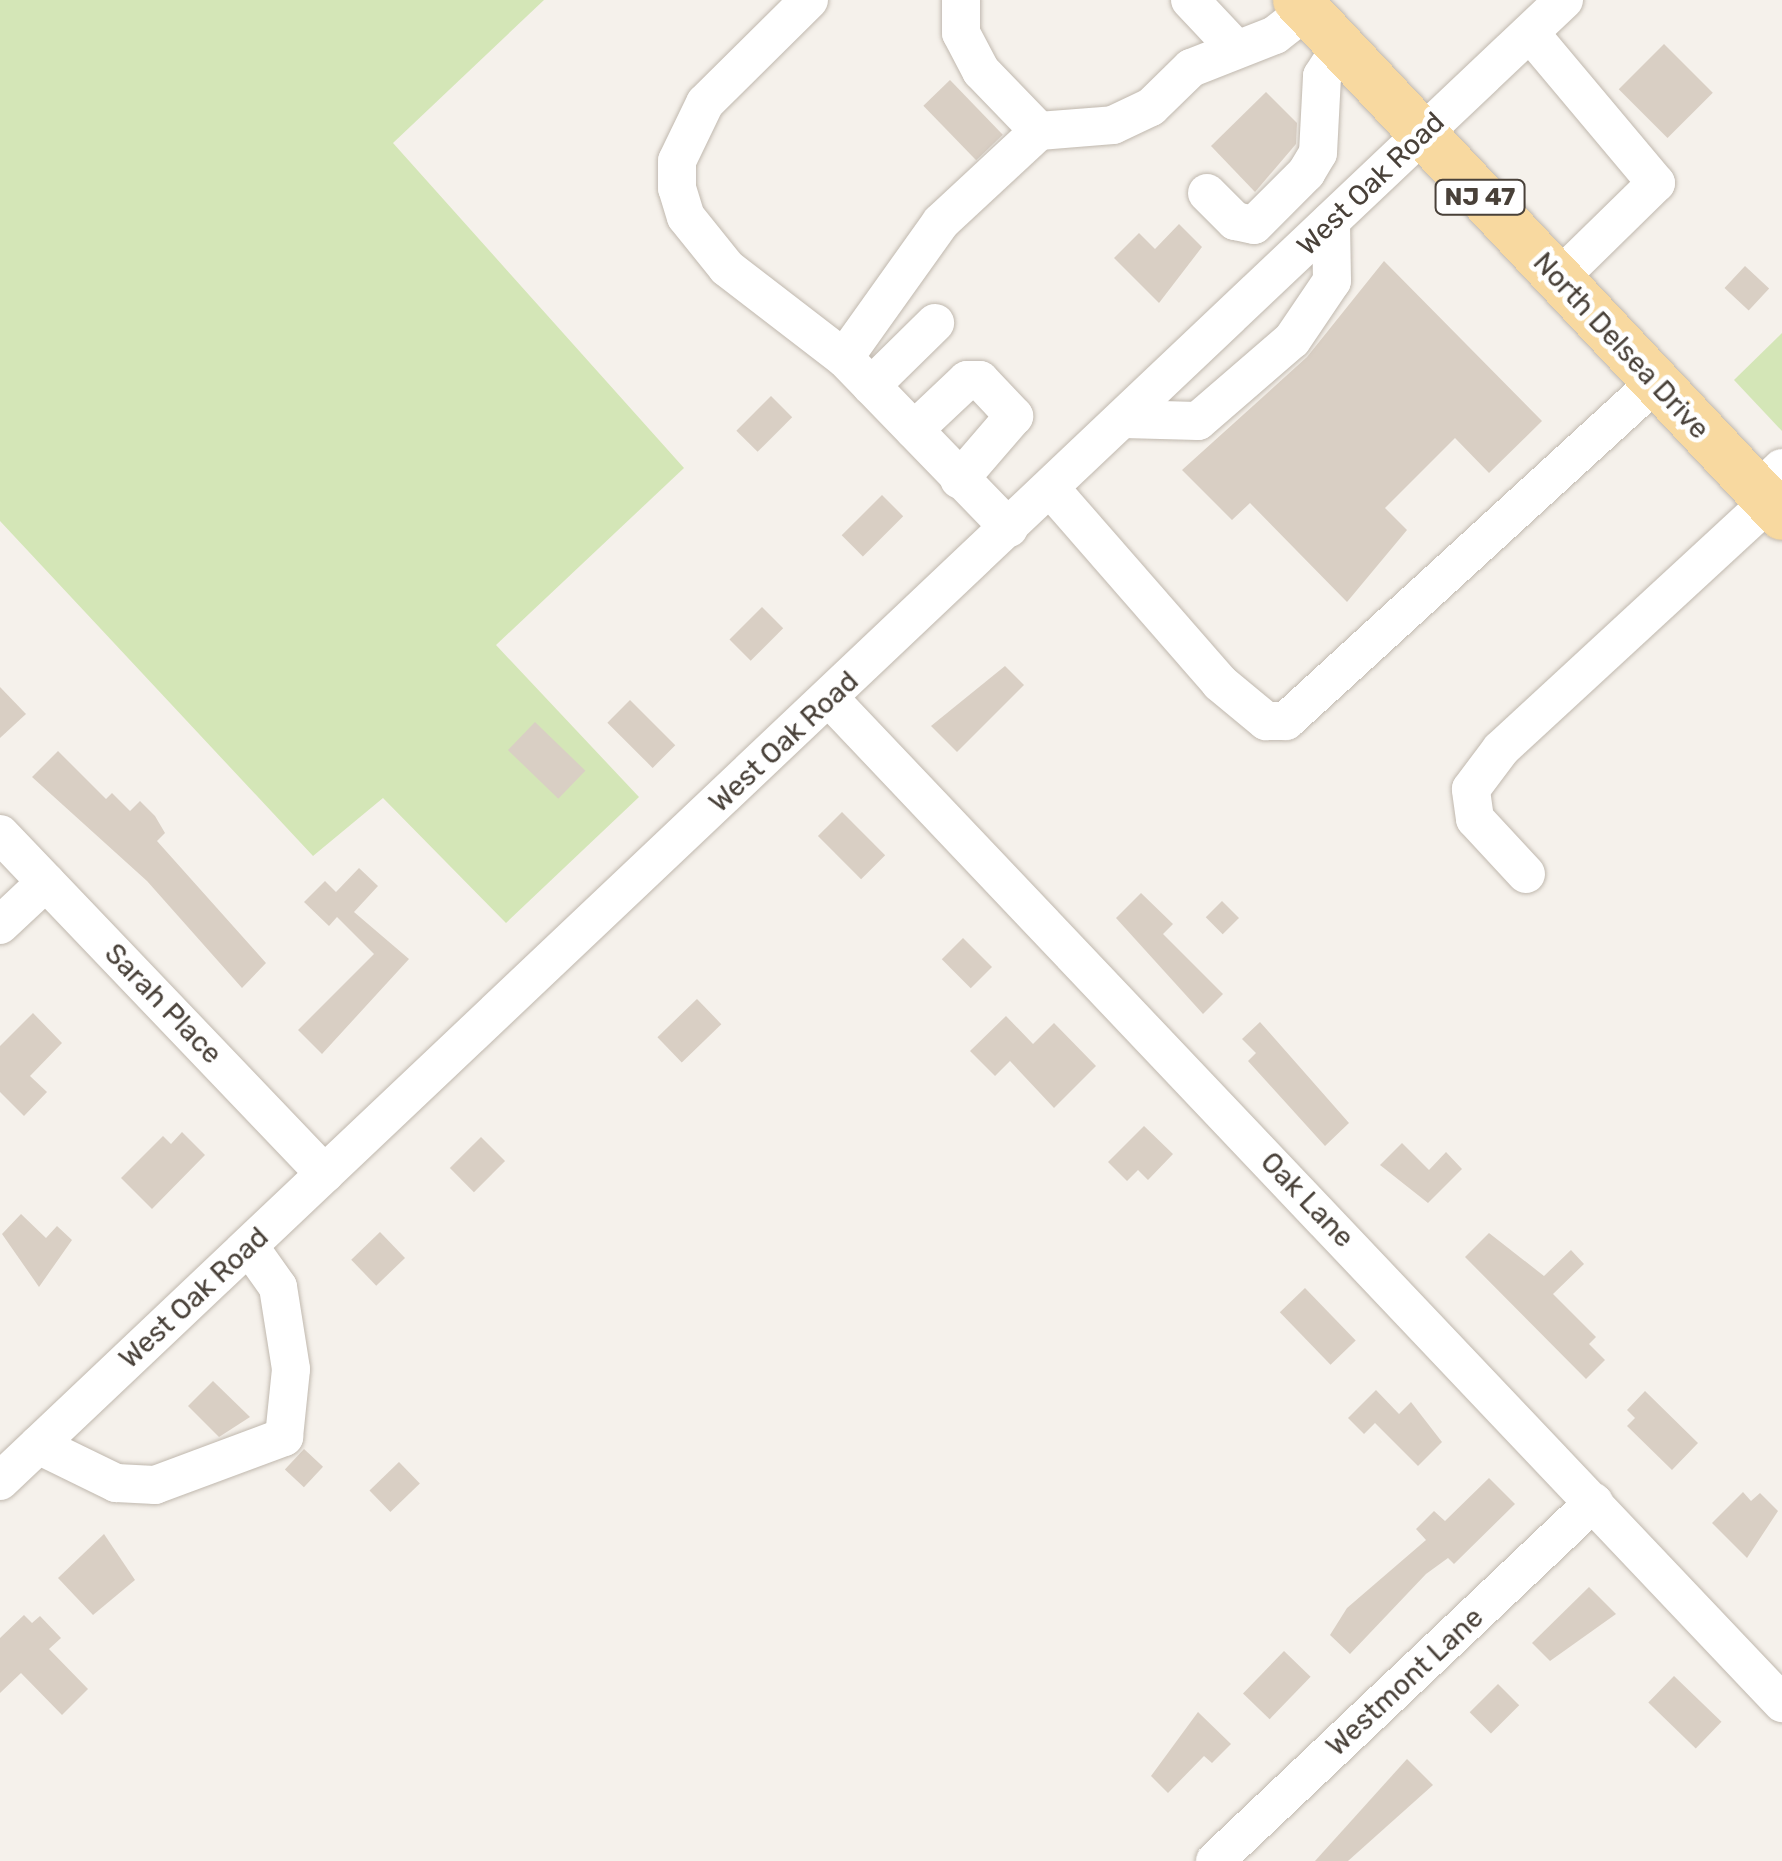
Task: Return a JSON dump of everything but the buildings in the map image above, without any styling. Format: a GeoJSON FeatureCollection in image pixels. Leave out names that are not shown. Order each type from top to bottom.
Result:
{"type":"FeatureCollection","features":[{"type":"Feature","properties":{"kind":"main road","name":"North Delsea Drive"},"geometry":{"type":"LineString","coordinates":[[1302,5],[1655,382],[1773,494]]}},
{"type":"Feature","properties":{"kind":"street"},"geometry":{"type":"LineString","coordinates":[[809,0],[705,104],[682,146],[676,188],[686,217],[727,268],[844,358],[1009,528]]}},
{"type":"Feature","properties":{"kind":"street"},"geometry":{"type":"LineString","coordinates":[[961,0],[960,33],[982,71],[1038,131]]}},
{"type":"Feature","properties":{"kind":"street"},"geometry":{"type":"LineString","coordinates":[[1190,0],[1235,48]]}},
{"type":"Feature","properties":{"kind":"street","name":"West Oak Road"},"geometry":{"type":"LineString","coordinates":[[0,1481],[1564,0]]}},
{"type":"Feature","properties":{"kind":"street"},"geometry":{"type":"LineString","coordinates":[[844,358],[941,222],[1038,131],[1113,126],[1235,48],[1275,36],[1302,5]]}},
{"type":"Feature","properties":{"kind":"street"},"geometry":{"type":"LineString","coordinates":[[1530,33],[1656,183],[1558,280]]}},
{"type":"Feature","properties":{"kind":"street"},"geometry":{"type":"LineString","coordinates":[[1208,193],[1235,221],[1254,225],[1306,173],[1318,153],[1322,76],[1340,48]]}},
{"type":"Feature","properties":{"kind":"street"},"geometry":{"type":"LineString","coordinates":[[1124,419],[1198,422],[1292,340],[1332,281],[1331,221]]}},
{"type":"Feature","properties":{"kind":"street"},"geometry":{"type":"LineString","coordinates":[[871,386],[935,324]]}},
{"type":"Feature","properties":{"kind":"street"},"geometry":{"type":"LineString","coordinates":[[914,430],[967,380],[980,380],[1002,404],[1012,426],[959,480]]}},
{"type":"Feature","properties":{"kind":"street"},"geometry":{"type":"LineString","coordinates":[[1051,489],[1220,683],[1266,721],[1286,722],[1655,382]]}},
{"type":"Feature","properties":{"kind":"street"},"geometry":{"type":"LineString","coordinates":[[1526,874],[1474,819],[1471,789],[1501,749],[1773,494]]}},
{"type":"Feature","properties":{"kind":"street","name":"Oak Lane"},"geometry":{"type":"LineString","coordinates":[[830,698],[1782,1703]]}},
{"type":"Feature","properties":{"kind":"street","name":"Sarah Place"},"geometry":{"type":"LineString","coordinates":[[0,834],[325,1174]]}},
{"type":"Feature","properties":{"kind":"street"},"geometry":{"type":"LineString","coordinates":[[0,925],[46,882]]}},
{"type":"Feature","properties":{"kind":"street"},"geometry":{"type":"LineString","coordinates":[[38,1445],[116,1483],[155,1485],[284,1437],[291,1369],[278,1287],[249,1246]]}},
{"type":"Feature","properties":{"kind":"street","name":"Westmont Lane"},"geometry":{"type":"LineString","coordinates":[[1215,1861],[1594,1502]]}},
{"type":"Feature","properties":{"kind":"green space"},"geometry":{"type":"Polygon","coordinates":[[[0,0],[544,0],[393,143],[684,468],[496,645],[639,797],[506,923],[383,798],[313,856],[0,521],[0,0]]]}},
{"type":"Feature","properties":{"kind":"green space"},"geometry":{"type":"Polygon","coordinates":[[[1782,333],[1782,431],[1734,380],[1782,333]]]}}]}
